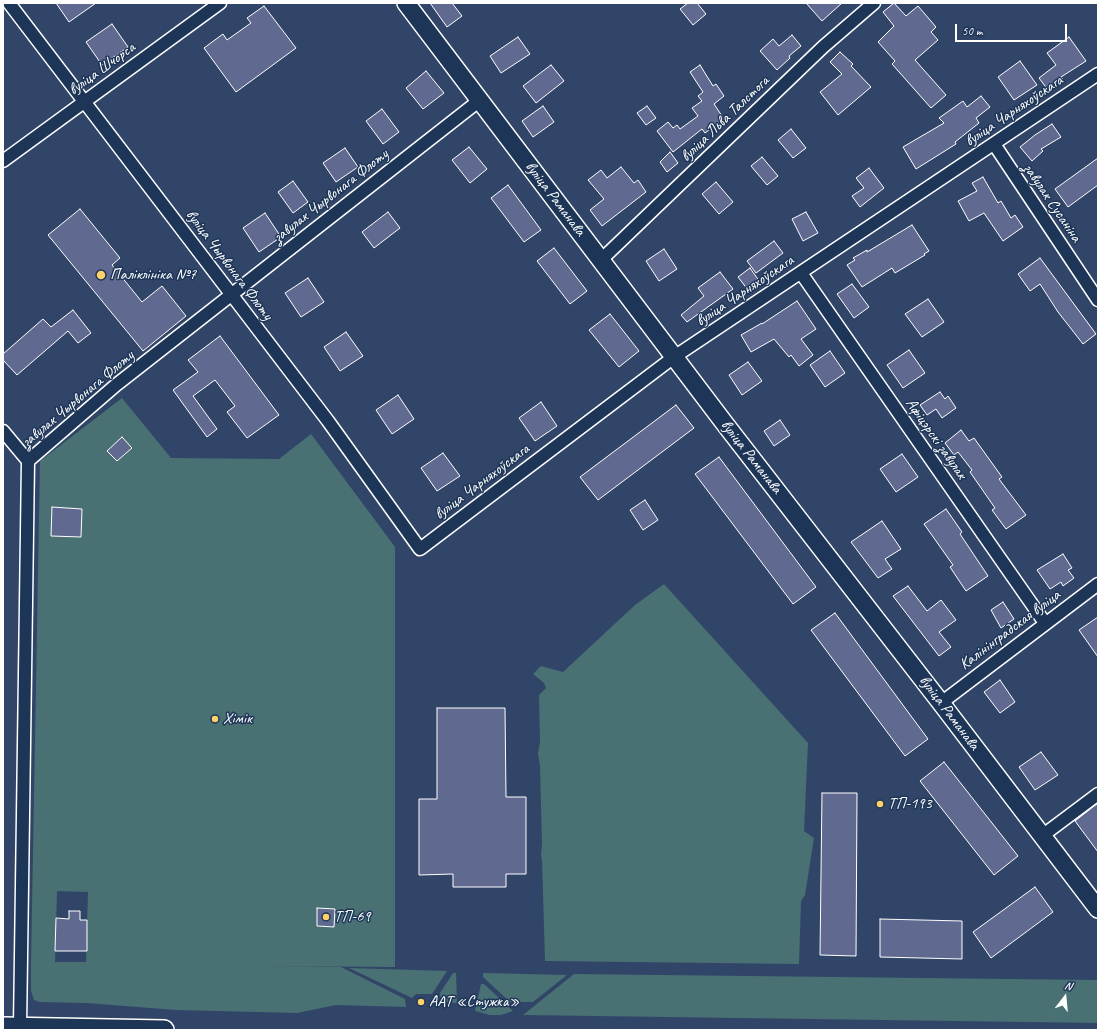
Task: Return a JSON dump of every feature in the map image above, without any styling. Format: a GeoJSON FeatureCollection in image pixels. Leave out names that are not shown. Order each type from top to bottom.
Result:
{"type":"FeatureCollection","features":[{"type":"Feature","properties":{"kind":"main road","name":"вуліца Раманава"},"geometry":{"type":"LineString","coordinates":[[406,3],[674,357],[1098,909]]}},
{"type":"Feature","properties":{"kind":"main road"},"geometry":{"type":"LineString","coordinates":[[14,1028],[164,1030]]}},
{"type":"Feature","properties":{"kind":"street","name":"вуліца Чырвонага Флоту"},"geometry":{"type":"LineString","coordinates":[[9,3],[328,421],[420,548]]}},
{"type":"Feature","properties":{"kind":"street","name":"вуліца Льва Талстога"},"geometry":{"type":"LineString","coordinates":[[601,260],[823,47],[874,3]]}},
{"type":"Feature","properties":{"kind":"street","name":"вуліца Шчорса"},"geometry":{"type":"LineString","coordinates":[[3,161],[215,5]]}},
{"type":"Feature","properties":{"kind":"street","name":"вуліца Чарняхоўскага"},"geometry":{"type":"LineString","coordinates":[[420,548],[674,357],[1098,74]]}},
{"type":"Feature","properties":{"kind":"street","name":"завулак Чырвонага Флоту"},"geometry":{"type":"LineString","coordinates":[[14,1028],[28,461],[116,385],[480,100]]}},
{"type":"Feature","properties":{"kind":"street","name":"завулак Сусаніна"},"geometry":{"type":"LineString","coordinates":[[994,144],[1098,300]]}},
{"type":"Feature","properties":{"kind":"street","name":"Афіцэрскі завулак"},"geometry":{"type":"LineString","coordinates":[[801,273],[1045,623]]}},
{"type":"Feature","properties":{"kind":"street"},"geometry":{"type":"LineString","coordinates":[[3,430],[28,461]]}},
{"type":"Feature","properties":{"kind":"street","name":"Калінінградская вуліца"},"geometry":{"type":"LineString","coordinates":[[941,703],[1098,584]]}},
{"type":"Feature","properties":{"kind":"street"},"geometry":{"type":"LineString","coordinates":[[1042,836],[1098,794]]}},
{"type":"Feature","properties":{"kind":"green space","name":"Хімік"},"geometry":{"type":"Polygon","coordinates":[[[122,398],[171,458],[279,459],[311,434],[395,547],[395,967],[262,966],[341,967],[405,999],[406,1007],[336,1005],[297,1013],[176,1010],[86,1003],[40,1002],[34,1000],[31,991],[31,963],[40,461],[122,398]],[[57,891],[55,962],[86,962],[88,892],[57,891]]]}},
{"type":"Feature","properties":{"kind":"green space"},"geometry":{"type":"Polygon","coordinates":[[[664,584],[808,743],[804,831],[814,838],[805,895],[801,901],[799,964],[545,961],[541,856],[540,766],[538,753],[540,742],[539,695],[546,688],[544,683],[533,674],[541,666],[563,672],[635,605],[664,584]]]}},
{"type":"Feature","properties":{"kind":"green space"},"geometry":{"type":"Polygon","coordinates":[[[349,968],[447,971],[432,994],[416,994],[412,998],[349,968]]]}},
{"type":"Feature","properties":{"kind":"green space"},"geometry":{"type":"Polygon","coordinates":[[[453,973],[456,973],[457,1003],[441,1002],[440,993],[453,973]]]}},
{"type":"Feature","properties":{"kind":"green space"},"geometry":{"type":"Polygon","coordinates":[[[483,973],[567,975],[533,1002],[510,1002],[483,977],[483,973]]]}},
{"type":"Feature","properties":{"kind":"green space"},"geometry":{"type":"Polygon","coordinates":[[[574,974],[1098,980],[1098,1023],[523,1015],[574,974]]]}},
{"type":"Feature","properties":{"kind":"green space"},"geometry":{"type":"Polygon","coordinates":[[[481,984],[484,984],[513,1011],[501,1015],[490,1015],[475,1011],[481,984]]]}},
{"type":"Feature","properties":{"kind":"building"},"geometry":{"type":"Polygon","coordinates":[[[56,3],[96,3],[69,22],[56,3]]]}},
{"type":"Feature","properties":{"kind":"building"},"geometry":{"type":"Polygon","coordinates":[[[430,3],[452,3],[462,16],[447,27],[430,3]]]}},
{"type":"Feature","properties":{"kind":"building"},"geometry":{"type":"Polygon","coordinates":[[[688,3],[697,3],[706,14],[693,25],[680,9],[688,3]]]}},
{"type":"Feature","properties":{"kind":"building"},"geometry":{"type":"Polygon","coordinates":[[[806,3],[842,3],[822,21],[806,3]]]}},
{"type":"Feature","properties":{"kind":"building"},"geometry":{"type":"Polygon","coordinates":[[[894,3],[906,16],[918,6],[936,27],[931,32],[938,40],[915,60],[946,95],[931,108],[892,64],[895,61],[878,42],[894,26],[883,12],[894,3]]]}},
{"type":"Feature","properties":{"kind":"building"},"geometry":{"type":"Polygon","coordinates":[[[264,6],[296,48],[236,92],[204,48],[223,34],[227,40],[251,23],[247,18],[264,6]]]}},
{"type":"Feature","properties":{"kind":"building"},"geometry":{"type":"Polygon","coordinates":[[[112,24],[128,47],[102,65],[86,42],[112,24]]]}},
{"type":"Feature","properties":{"kind":"building"},"geometry":{"type":"Polygon","coordinates":[[[792,35],[801,46],[789,56],[790,58],[777,70],[760,51],[773,39],[779,46],[792,35]]]}},
{"type":"Feature","properties":{"kind":"building"},"geometry":{"type":"Polygon","coordinates":[[[518,37],[530,54],[501,73],[490,56],[518,37]]]}},
{"type":"Feature","properties":{"kind":"building"},"geometry":{"type":"Polygon","coordinates":[[[1069,37],[1086,61],[1061,77],[1063,79],[1048,90],[1039,78],[1056,65],[1047,53],[1069,37]]]}},
{"type":"Feature","properties":{"kind":"building"},"geometry":{"type":"Polygon","coordinates":[[[840,52],[853,64],[851,66],[871,87],[838,115],[820,92],[842,74],[830,62],[840,52]]]}},
{"type":"Feature","properties":{"kind":"building"},"geometry":{"type":"Polygon","coordinates":[[[1020,61],[1037,85],[1014,100],[998,77],[1020,61]]]}},
{"type":"Feature","properties":{"kind":"building"},"geometry":{"type":"Polygon","coordinates":[[[551,65],[564,81],[536,103],[523,86],[551,65]]]}},
{"type":"Feature","properties":{"kind":"building"},"geometry":{"type":"Polygon","coordinates":[[[700,65],[713,86],[716,84],[724,96],[714,104],[724,119],[705,133],[702,129],[673,152],[657,131],[668,122],[673,128],[677,125],[680,129],[698,116],[692,108],[702,101],[698,96],[703,92],[690,72],[700,65]]]}},
{"type":"Feature","properties":{"kind":"building"},"geometry":{"type":"Polygon","coordinates":[[[426,71],[444,93],[423,109],[406,88],[426,71]]]}},
{"type":"Feature","properties":{"kind":"building"},"geometry":{"type":"Polygon","coordinates":[[[981,96],[990,107],[976,118],[979,123],[955,142],[956,144],[916,169],[903,147],[944,123],[939,118],[963,101],[967,107],[981,96]]]}},
{"type":"Feature","properties":{"kind":"building"},"geometry":{"type":"Polygon","coordinates":[[[543,106],[554,122],[533,137],[522,121],[543,106]]]}},
{"type":"Feature","properties":{"kind":"building"},"geometry":{"type":"Polygon","coordinates":[[[647,106],[656,118],[646,125],[637,113],[647,106]]]}},
{"type":"Feature","properties":{"kind":"building"},"geometry":{"type":"Polygon","coordinates":[[[382,109],[399,132],[383,144],[366,121],[382,109]]]}},
{"type":"Feature","properties":{"kind":"building"},"geometry":{"type":"Polygon","coordinates":[[[1052,124],[1061,137],[1041,149],[1043,151],[1032,161],[1020,147],[1052,124]]]}},
{"type":"Feature","properties":{"kind":"building"},"geometry":{"type":"Polygon","coordinates":[[[791,129],[806,148],[793,158],[778,140],[791,129]]]}},
{"type":"Feature","properties":{"kind":"building"},"geometry":{"type":"Polygon","coordinates":[[[469,147],[487,169],[470,183],[452,160],[469,147]]]}},
{"type":"Feature","properties":{"kind":"building"},"geometry":{"type":"Polygon","coordinates":[[[345,148],[358,167],[336,182],[323,163],[345,148]]]}},
{"type":"Feature","properties":{"kind":"building"},"geometry":{"type":"Polygon","coordinates":[[[670,152],[678,163],[667,172],[660,162],[670,152]]]}},
{"type":"Feature","properties":{"kind":"building"},"geometry":{"type":"Polygon","coordinates":[[[762,157],[778,176],[767,185],[751,166],[762,157]]]}},
{"type":"Feature","properties":{"kind":"building"},"geometry":{"type":"Polygon","coordinates":[[[1098,158],[1098,185],[1068,207],[1055,189],[1098,158]]]}},
{"type":"Feature","properties":{"kind":"building"},"geometry":{"type":"Polygon","coordinates":[[[621,167],[634,183],[638,180],[646,192],[602,226],[590,210],[604,199],[588,180],[601,170],[607,178],[621,167]]]}},
{"type":"Feature","properties":{"kind":"building"},"geometry":{"type":"Polygon","coordinates":[[[869,168],[884,188],[860,207],[852,196],[864,188],[856,178],[869,168]]]}},
{"type":"Feature","properties":{"kind":"building"},"geometry":{"type":"Polygon","coordinates":[[[983,177],[998,203],[1001,201],[1011,218],[1015,215],[1023,227],[1003,241],[984,213],[969,221],[958,201],[977,191],[972,183],[983,177]]]}},
{"type":"Feature","properties":{"kind":"building"},"geometry":{"type":"Polygon","coordinates":[[[293,181],[308,202],[293,213],[278,192],[293,181]]]}},
{"type":"Feature","properties":{"kind":"building"},"geometry":{"type":"Polygon","coordinates":[[[716,182],[733,202],[719,214],[702,194],[716,182]]]}},
{"type":"Feature","properties":{"kind":"building"},"geometry":{"type":"Polygon","coordinates":[[[508,185],[541,230],[524,242],[491,198],[508,185]]]}},
{"type":"Feature","properties":{"kind":"building","name":"Паліклініка №7"},"geometry":{"type":"Polygon","coordinates":[[[80,209],[120,258],[112,265],[142,302],[162,286],[186,316],[143,351],[48,235],[80,209]]]}},
{"type":"Feature","properties":{"kind":"building"},"geometry":{"type":"Polygon","coordinates":[[[388,212],[400,228],[374,248],[362,232],[388,212]]]}},
{"type":"Feature","properties":{"kind":"building"},"geometry":{"type":"Polygon","coordinates":[[[806,212],[818,233],[803,241],[792,219],[806,212]]]}},
{"type":"Feature","properties":{"kind":"building"},"geometry":{"type":"Polygon","coordinates":[[[265,213],[281,237],[259,252],[243,228],[265,213]]]}},
{"type":"Feature","properties":{"kind":"building"},"geometry":{"type":"Polygon","coordinates":[[[912,225],[929,251],[895,273],[892,268],[862,287],[847,265],[855,260],[853,258],[867,250],[867,252],[912,225]]]}},
{"type":"Feature","properties":{"kind":"building"},"geometry":{"type":"Polygon","coordinates":[[[774,241],[783,253],[756,273],[747,261],[774,241]]]}},
{"type":"Feature","properties":{"kind":"building"},"geometry":{"type":"Polygon","coordinates":[[[554,248],[587,291],[570,304],[537,261],[554,248]]]}},
{"type":"Feature","properties":{"kind":"building"},"geometry":{"type":"Polygon","coordinates":[[[664,249],[677,269],[659,281],[646,261],[664,249]]]}},
{"type":"Feature","properties":{"kind":"building"},"geometry":{"type":"Polygon","coordinates":[[[1040,258],[1096,334],[1083,344],[1058,312],[1040,284],[1030,291],[1018,274],[1040,258]]]}},
{"type":"Feature","properties":{"kind":"building"},"geometry":{"type":"Polygon","coordinates":[[[750,268],[760,282],[748,290],[738,277],[750,268]]]}},
{"type":"Feature","properties":{"kind":"building"},"geometry":{"type":"Polygon","coordinates":[[[720,272],[733,289],[687,322],[681,315],[704,296],[698,288],[720,272]]]}},
{"type":"Feature","properties":{"kind":"building"},"geometry":{"type":"Polygon","coordinates":[[[308,278],[324,302],[301,317],[285,293],[308,278]]]}},
{"type":"Feature","properties":{"kind":"building"},"geometry":{"type":"Polygon","coordinates":[[[852,284],[869,307],[854,318],[837,294],[852,284]]]}},
{"type":"Feature","properties":{"kind":"building"},"geometry":{"type":"Polygon","coordinates":[[[928,299],[944,322],[922,337],[905,314],[928,299]]]}},
{"type":"Feature","properties":{"kind":"building"},"geometry":{"type":"Polygon","coordinates":[[[797,301],[816,329],[801,339],[813,355],[799,366],[791,355],[789,357],[774,339],[751,352],[741,335],[762,324],[797,301]]]}},
{"type":"Feature","properties":{"kind":"building"},"geometry":{"type":"Polygon","coordinates":[[[73,310],[91,333],[78,343],[68,331],[17,375],[3,360],[3,354],[43,319],[51,327],[73,310]]]}},
{"type":"Feature","properties":{"kind":"building"},"geometry":{"type":"Polygon","coordinates":[[[610,314],[639,351],[619,367],[589,330],[610,314]]]}},
{"type":"Feature","properties":{"kind":"building"},"geometry":{"type":"Polygon","coordinates":[[[346,332],[363,356],[340,371],[324,347],[346,332]]]}},
{"type":"Feature","properties":{"kind":"building"},"geometry":{"type":"Polygon","coordinates":[[[220,336],[279,415],[247,438],[227,412],[235,406],[215,380],[193,396],[217,429],[207,437],[173,390],[198,372],[188,360],[220,336]]]}},
{"type":"Feature","properties":{"kind":"building"},"geometry":{"type":"Polygon","coordinates":[[[909,350],[925,373],[903,388],[887,365],[909,350]]]}},
{"type":"Feature","properties":{"kind":"building"},"geometry":{"type":"Polygon","coordinates":[[[830,351],[845,373],[825,387],[810,365],[830,351]]]}},
{"type":"Feature","properties":{"kind":"building"},"geometry":{"type":"Polygon","coordinates":[[[748,362],[762,381],[742,395],[729,375],[748,362]]]}},
{"type":"Feature","properties":{"kind":"building"},"geometry":{"type":"Polygon","coordinates":[[[940,392],[945,399],[948,396],[956,408],[942,418],[936,409],[927,415],[920,405],[940,392]]]}},
{"type":"Feature","properties":{"kind":"building"},"geometry":{"type":"Polygon","coordinates":[[[398,395],[414,419],[392,434],[376,410],[398,395]]]}},
{"type":"Feature","properties":{"kind":"building"},"geometry":{"type":"Polygon","coordinates":[[[541,402],[557,426],[535,441],[519,418],[541,402]]]}},
{"type":"Feature","properties":{"kind":"building"},"geometry":{"type":"Polygon","coordinates":[[[676,405],[694,428],[598,500],[580,477],[676,405]]]}},
{"type":"Feature","properties":{"kind":"building"},"geometry":{"type":"Polygon","coordinates":[[[780,420],[790,435],[774,446],[764,431],[780,420]]]}},
{"type":"Feature","properties":{"kind":"building"},"geometry":{"type":"Polygon","coordinates":[[[961,430],[969,441],[974,438],[1002,477],[999,479],[1026,515],[1006,529],[992,510],[995,508],[970,472],[972,470],[958,452],[954,455],[945,443],[961,430]]]}},
{"type":"Feature","properties":{"kind":"building"},"geometry":{"type":"Polygon","coordinates":[[[122,437],[132,448],[117,461],[107,451],[122,437]]]}},
{"type":"Feature","properties":{"kind":"building"},"geometry":{"type":"Polygon","coordinates":[[[443,453],[460,476],[437,491],[421,468],[443,453]]]}},
{"type":"Feature","properties":{"kind":"building"},"geometry":{"type":"Polygon","coordinates":[[[902,454],[918,477],[896,492],[880,469],[902,454]]]}},
{"type":"Feature","properties":{"kind":"building"},"geometry":{"type":"Polygon","coordinates":[[[719,457],[816,587],[793,604],[695,474],[719,457]]]}},
{"type":"Feature","properties":{"kind":"building"},"geometry":{"type":"Polygon","coordinates":[[[645,500],[658,520],[643,530],[630,510],[645,500]]]}},
{"type":"Feature","properties":{"kind":"building"},"geometry":{"type":"Polygon","coordinates":[[[52,507],[82,509],[81,537],[51,536],[52,507]]]}},
{"type":"Feature","properties":{"kind":"building"},"geometry":{"type":"Polygon","coordinates":[[[946,509],[962,532],[960,534],[988,576],[966,591],[950,567],[953,565],[924,524],[946,509]]]}},
{"type":"Feature","properties":{"kind":"building"},"geometry":{"type":"Polygon","coordinates":[[[882,521],[901,549],[885,559],[892,569],[878,578],[851,542],[882,521]]]}},
{"type":"Feature","properties":{"kind":"building"},"geometry":{"type":"Polygon","coordinates":[[[1063,554],[1072,568],[1068,570],[1074,578],[1063,586],[1061,582],[1050,589],[1037,570],[1063,554]]]}},
{"type":"Feature","properties":{"kind":"building"},"geometry":{"type":"Polygon","coordinates":[[[908,586],[927,611],[941,600],[956,620],[939,632],[951,647],[939,656],[893,596],[908,586]]]}},
{"type":"Feature","properties":{"kind":"building"},"geometry":{"type":"Polygon","coordinates":[[[1003,602],[1014,619],[1001,628],[991,610],[1003,602]]]}},
{"type":"Feature","properties":{"kind":"building"},"geometry":{"type":"Polygon","coordinates":[[[835,613],[928,739],[905,756],[811,630],[835,613]]]}},
{"type":"Feature","properties":{"kind":"building"},"geometry":{"type":"Polygon","coordinates":[[[1098,617],[1098,657],[1079,630],[1098,617]]]}},
{"type":"Feature","properties":{"kind":"building"},"geometry":{"type":"Polygon","coordinates":[[[1000,680],[1015,702],[1000,713],[984,692],[1000,680]]]}},
{"type":"Feature","properties":{"kind":"building"},"geometry":{"type":"Polygon","coordinates":[[[437,708],[505,708],[506,797],[526,797],[526,874],[506,874],[506,887],[453,887],[453,874],[419,875],[419,799],[437,799],[437,708]]]}},
{"type":"Feature","properties":{"kind":"building"},"geometry":{"type":"Polygon","coordinates":[[[1041,752],[1058,775],[1035,790],[1019,767],[1041,752]]]}},
{"type":"Feature","properties":{"kind":"building"},"geometry":{"type":"Polygon","coordinates":[[[944,762],[1018,856],[994,875],[920,781],[944,762]]]}},
{"type":"Feature","properties":{"kind":"building"},"geometry":{"type":"Polygon","coordinates":[[[822,793],[857,793],[856,956],[820,955],[822,793]]]}},
{"type":"Feature","properties":{"kind":"building"},"geometry":{"type":"Polygon","coordinates":[[[1098,803],[1098,852],[1075,821],[1098,803]]]}},
{"type":"Feature","properties":{"kind":"building"},"geometry":{"type":"Polygon","coordinates":[[[1035,887],[1053,912],[991,958],[973,932],[1035,887]]]}},
{"type":"Feature","properties":{"kind":"building","name":"ТП-69"},"geometry":{"type":"Polygon","coordinates":[[[317,908],[335,909],[334,927],[317,926],[317,908]]]}},
{"type":"Feature","properties":{"kind":"building"},"geometry":{"type":"Polygon","coordinates":[[[69,911],[80,911],[80,920],[87,920],[87,951],[55,951],[56,918],[69,919],[69,911]]]}},
{"type":"Feature","properties":{"kind":"building"},"geometry":{"type":"Polygon","coordinates":[[[880,919],[962,921],[962,959],[880,957],[880,919]]]}},
{"type":"Feature","properties":{"kind":"place","name":"Паліклініка №7"},"geometry":{"type":"Point","coordinates":[101,275]}},
{"type":"Feature","properties":{"kind":"place","name":"Хімік"},"geometry":{"type":"Point","coordinates":[215,719]}},
{"type":"Feature","properties":{"kind":"place","name":"ТП-193"},"geometry":{"type":"Point","coordinates":[880,804]}},
{"type":"Feature","properties":{"kind":"place","name":"ТП-69"},"geometry":{"type":"Point","coordinates":[326,917]}},
{"type":"Feature","properties":{"kind":"place","name":"ААТ «Стужка»"},"geometry":{"type":"Point","coordinates":[421,1002]}}]}
